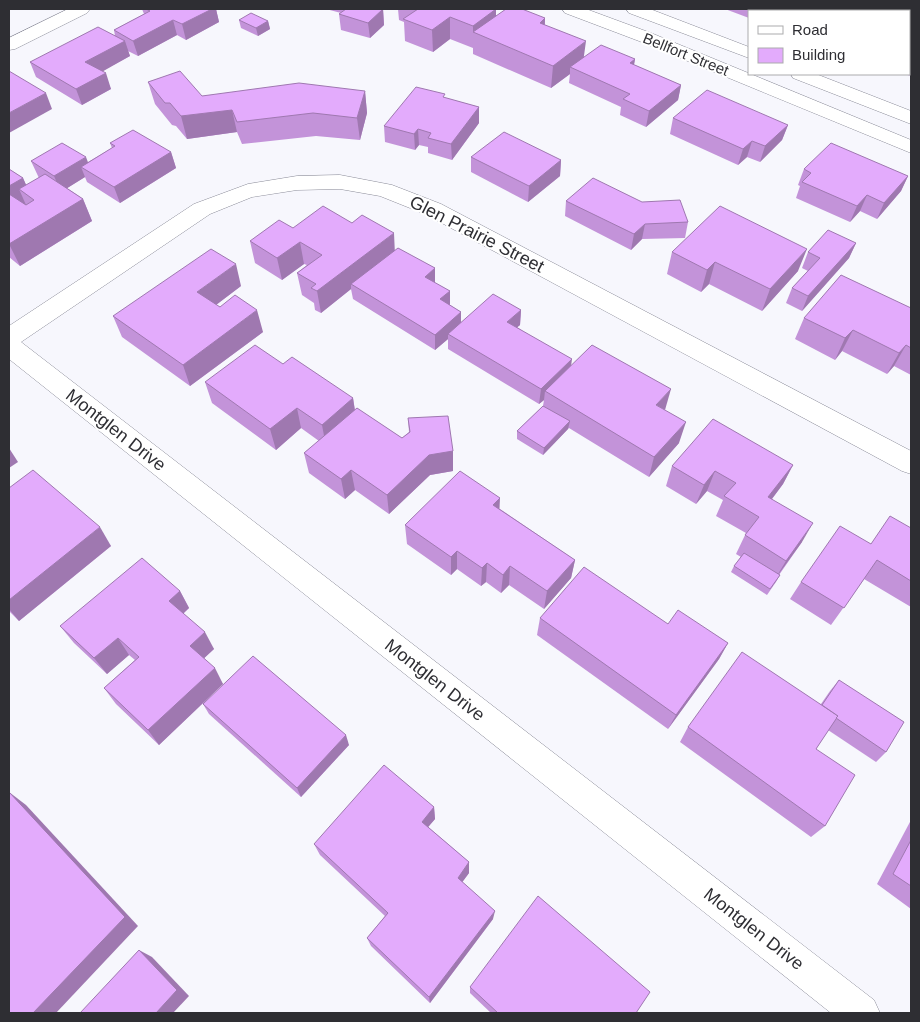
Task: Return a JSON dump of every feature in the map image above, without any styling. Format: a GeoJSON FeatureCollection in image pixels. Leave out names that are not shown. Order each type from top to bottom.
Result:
{"type":"FeatureCollection","features":[{"type":"Feature","properties":{"kind":"street"},"geometry":{"type":"LineString","coordinates":[[9,45],[81,9]]}},
{"type":"Feature","properties":{"kind":"street","name":"Bellfort Street"},"geometry":{"type":"LineString","coordinates":[[571,9],[645,37],[911,146]]}},
{"type":"Feature","properties":{"kind":"street","name":"Bellfort Street"},"geometry":{"type":"LineString","coordinates":[[635,9],[748,53]]}},
{"type":"Feature","properties":{"kind":"street"},"geometry":{"type":"LineString","coordinates":[[803,75],[911,118]]}},
{"type":"Feature","properties":{"kind":"street","name":"Glen Prairie Street"},"geometry":{"type":"LineString","coordinates":[[9,338],[202,209],[248,191],[297,182],[340,182],[385,190],[433,209],[911,463]]}},
{"type":"Feature","properties":{"kind":"street","name":"Montglen Drive"},"geometry":{"type":"LineString","coordinates":[[9,346],[861,1013]]}},
{"type":"Feature","properties":{"kind":"building"},"geometry":{"type":"Polygon","coordinates":[[[146,9],[212,9],[182,24],[173,20],[133,41],[114,30],[150,11],[146,9]]]}},
{"type":"Feature","properties":{"kind":"building"},"geometry":{"type":"Polygon","coordinates":[[[346,9],[383,9],[368,23],[339,14],[346,9]]]}},
{"type":"Feature","properties":{"kind":"building"},"geometry":{"type":"Polygon","coordinates":[[[418,9],[496,9],[473,26],[450,17],[432,30],[403,19],[418,9]]]}},
{"type":"Feature","properties":{"kind":"building"},"geometry":{"type":"Polygon","coordinates":[[[506,9],[522,9],[545,18],[540,23],[586,41],[553,66],[473,32],[506,9]]]}},
{"type":"Feature","properties":{"kind":"building"},"geometry":{"type":"Polygon","coordinates":[[[831,9],[882,9],[880,10],[830,10],[831,9]]]}},
{"type":"Feature","properties":{"kind":"building"},"geometry":{"type":"Polygon","coordinates":[[[251,13],[268,21],[256,28],[239,20],[251,13]]]}},
{"type":"Feature","properties":{"kind":"building"},"geometry":{"type":"Polygon","coordinates":[[[98,27],[125,41],[85,62],[106,73],[76,89],[30,62],[98,27]]]}},
{"type":"Feature","properties":{"kind":"building"},"geometry":{"type":"Polygon","coordinates":[[[601,45],[635,59],[630,63],[681,85],[649,111],[623,99],[630,94],[570,67],[601,45]]]}},
{"type":"Feature","properties":{"kind":"building"},"geometry":{"type":"Polygon","coordinates":[[[9,71],[46,93],[9,113],[9,71]]]}},
{"type":"Feature","properties":{"kind":"building"},"geometry":{"type":"Polygon","coordinates":[[[180,71],[202,96],[299,83],[365,91],[357,118],[313,113],[237,122],[232,110],[181,116],[170,103],[165,103],[148,82],[180,71]]]}},
{"type":"Feature","properties":{"kind":"building"},"geometry":{"type":"Polygon","coordinates":[[[416,87],[445,94],[443,97],[479,107],[451,144],[428,138],[431,133],[418,129],[414,134],[384,126],[416,87]]]}},
{"type":"Feature","properties":{"kind":"building"},"geometry":{"type":"Polygon","coordinates":[[[707,90],[788,125],[765,146],[752,141],[743,149],[673,118],[707,90]]]}},
{"type":"Feature","properties":{"kind":"building"},"geometry":{"type":"Polygon","coordinates":[[[133,130],[171,152],[114,187],[81,167],[115,146],[110,143],[133,130]]]}},
{"type":"Feature","properties":{"kind":"building"},"geometry":{"type":"Polygon","coordinates":[[[504,132],[561,160],[529,186],[471,157],[504,132]]]}},
{"type":"Feature","properties":{"kind":"building"},"geometry":{"type":"Polygon","coordinates":[[[62,143],[86,157],[54,176],[31,161],[62,143]]]}},
{"type":"Feature","properties":{"kind":"building"},"geometry":{"type":"Polygon","coordinates":[[[831,143],[908,176],[884,203],[867,195],[857,206],[802,182],[811,173],[804,169],[831,143]]]}},
{"type":"Feature","properties":{"kind":"building"},"geometry":{"type":"Polygon","coordinates":[[[9,169],[23,178],[9,186],[9,169]]]}},
{"type":"Feature","properties":{"kind":"building"},"geometry":{"type":"Polygon","coordinates":[[[45,174],[83,199],[9,244],[9,194],[26,205],[34,200],[19,189],[45,174]]]}},
{"type":"Feature","properties":{"kind":"building"},"geometry":{"type":"Polygon","coordinates":[[[593,178],[642,202],[680,200],[688,222],[645,224],[634,234],[566,201],[593,178]]]}},
{"type":"Feature","properties":{"kind":"building"},"geometry":{"type":"Polygon","coordinates":[[[323,206],[352,223],[362,215],[394,233],[317,291],[311,288],[316,284],[297,273],[322,255],[300,242],[277,258],[250,241],[279,220],[293,228],[323,206]]]}},
{"type":"Feature","properties":{"kind":"building"},"geometry":{"type":"Polygon","coordinates":[[[720,206],[807,249],[770,289],[715,262],[707,270],[672,252],[720,206]]]}},
{"type":"Feature","properties":{"kind":"building"},"geometry":{"type":"Polygon","coordinates":[[[828,230],[856,243],[808,296],[792,288],[820,258],[808,252],[828,230]]]}},
{"type":"Feature","properties":{"kind":"building"},"geometry":{"type":"Polygon","coordinates":[[[398,248],[435,268],[425,277],[450,291],[440,299],[461,312],[435,335],[351,284],[398,248]]]}},
{"type":"Feature","properties":{"kind":"building"},"geometry":{"type":"Polygon","coordinates":[[[211,249],[236,264],[197,292],[220,307],[235,295],[257,310],[183,365],[113,316],[211,249]]]}},
{"type":"Feature","properties":{"kind":"building"},"geometry":{"type":"Polygon","coordinates":[[[841,275],[911,308],[911,348],[906,345],[899,353],[853,330],[845,338],[804,318],[841,275]]]}},
{"type":"Feature","properties":{"kind":"building"},"geometry":{"type":"Polygon","coordinates":[[[493,294],[521,310],[507,322],[572,359],[541,389],[448,334],[493,294]]]}},
{"type":"Feature","properties":{"kind":"building"},"geometry":{"type":"Polygon","coordinates":[[[255,345],[283,364],[292,357],[353,398],[322,425],[297,408],[270,429],[205,382],[255,345]]]}},
{"type":"Feature","properties":{"kind":"building"},"geometry":{"type":"Polygon","coordinates":[[[592,345],[671,389],[656,405],[686,422],[654,457],[545,391],[592,345]]]}},
{"type":"Feature","properties":{"kind":"building"},"geometry":{"type":"Polygon","coordinates":[[[543,406],[570,421],[544,448],[517,431],[543,406]]]}},
{"type":"Feature","properties":{"kind":"building"},"geometry":{"type":"Polygon","coordinates":[[[357,408],[402,438],[410,432],[408,418],[448,416],[453,451],[429,455],[387,495],[351,470],[341,479],[304,453],[357,408]]]}},
{"type":"Feature","properties":{"kind":"building"},"geometry":{"type":"Polygon","coordinates":[[[713,419],[793,465],[768,497],[813,523],[786,561],[745,535],[759,517],[724,496],[736,483],[715,471],[704,485],[672,466],[713,419]]]}},
{"type":"Feature","properties":{"kind":"building"},"geometry":{"type":"Polygon","coordinates":[[[33,470],[100,527],[9,600],[9,488],[33,470]]]}},
{"type":"Feature","properties":{"kind":"building"},"geometry":{"type":"Polygon","coordinates":[[[460,471],[500,498],[493,505],[575,560],[547,591],[510,566],[503,575],[487,563],[482,568],[457,551],[451,557],[405,525],[460,471]]]}},
{"type":"Feature","properties":{"kind":"building"},"geometry":{"type":"Polygon","coordinates":[[[890,516],[911,528],[911,581],[877,560],[844,608],[801,582],[840,526],[871,544],[890,516]]]}},
{"type":"Feature","properties":{"kind":"building"},"geometry":{"type":"Polygon","coordinates":[[[744,553],[780,575],[770,589],[734,566],[744,553]]]}},
{"type":"Feature","properties":{"kind":"building"},"geometry":{"type":"Polygon","coordinates":[[[142,558],[180,591],[169,601],[205,632],[190,646],[215,668],[148,730],[104,688],[139,657],[118,638],[94,658],[60,626],[142,558]]]}},
{"type":"Feature","properties":{"kind":"building"},"geometry":{"type":"Polygon","coordinates":[[[584,567],[668,624],[678,610],[728,643],[676,715],[540,618],[584,567]]]}},
{"type":"Feature","properties":{"kind":"building"},"geometry":{"type":"Polygon","coordinates":[[[742,652],[838,716],[816,749],[855,775],[825,826],[688,727],[742,652]]]}},
{"type":"Feature","properties":{"kind":"building"},"geometry":{"type":"Polygon","coordinates":[[[253,656],[346,735],[297,788],[203,704],[253,656]]]}},
{"type":"Feature","properties":{"kind":"building"},"geometry":{"type":"Polygon","coordinates":[[[839,680],[904,722],[886,752],[836,718],[838,716],[822,705],[839,680]]]}},
{"type":"Feature","properties":{"kind":"building"},"geometry":{"type":"Polygon","coordinates":[[[384,765],[434,807],[422,822],[469,862],[458,878],[495,911],[429,997],[367,938],[388,913],[314,844],[384,765]]]}},
{"type":"Feature","properties":{"kind":"building"},"geometry":{"type":"Polygon","coordinates":[[[9,792],[125,917],[33,1013],[9,1012],[9,792]]]}},
{"type":"Feature","properties":{"kind":"building"},"geometry":{"type":"Polygon","coordinates":[[[911,840],[911,886],[893,874],[911,840]]]}},
{"type":"Feature","properties":{"kind":"building"},"geometry":{"type":"Polygon","coordinates":[[[538,896],[650,992],[636,1013],[498,1013],[470,987],[538,896]]]}},
{"type":"Feature","properties":{"kind":"building"},"geometry":{"type":"Polygon","coordinates":[[[139,950],[177,990],[156,1013],[80,1013],[139,950]]]}}]}
